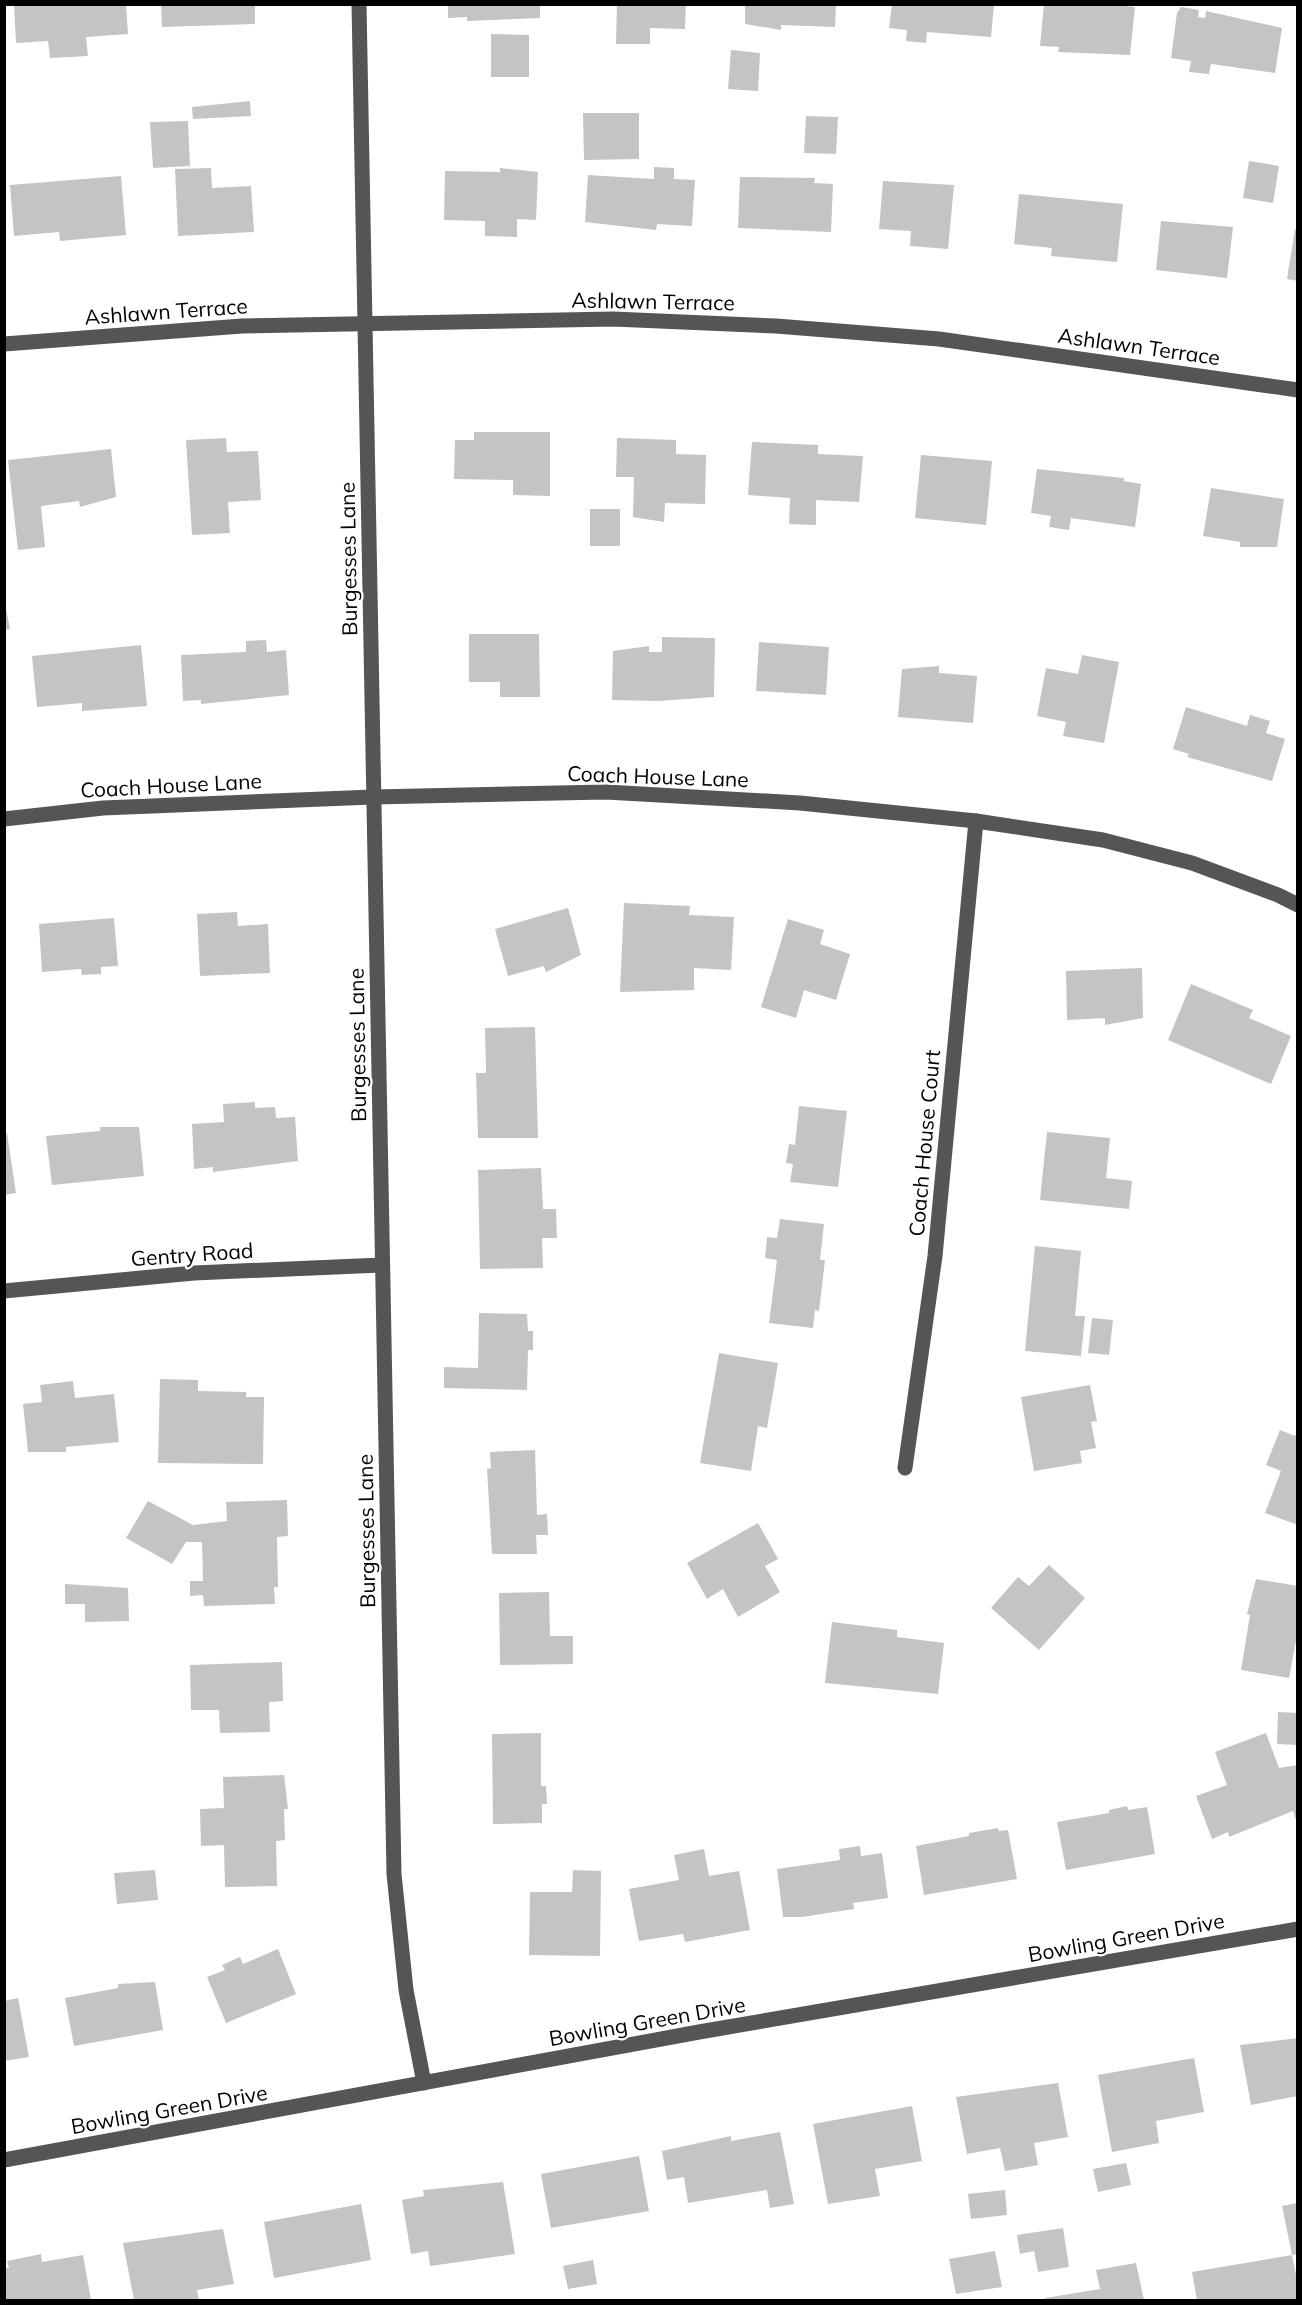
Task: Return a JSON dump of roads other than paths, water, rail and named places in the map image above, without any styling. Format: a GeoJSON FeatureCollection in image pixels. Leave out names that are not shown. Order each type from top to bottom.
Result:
{"type":"FeatureCollection","features":[{"type":"Feature","properties":{"kind":"street","name":"Burgesses Lane"},"geometry":{"type":"LineString","coordinates":[[359,4],[394,1874],[406,1990],[424,2083]]}},
{"type":"Feature","properties":{"kind":"street","name":"Ashlawn Terrace"},"geometry":{"type":"LineString","coordinates":[[4,344],[242,326],[613,320],[776,326],[939,339],[1298,390]]}},
{"type":"Feature","properties":{"kind":"street","name":"Coach House Lane"},"geometry":{"type":"LineString","coordinates":[[4,819],[103,808],[373,797],[606,792],[800,803],[976,821],[1049,830],[1103,840],[1192,863],[1278,895],[1298,905]]}},
{"type":"Feature","properties":{"kind":"street","name":"Coach House Court"},"geometry":{"type":"LineString","coordinates":[[905,1468],[935,1256],[976,821]]}},
{"type":"Feature","properties":{"kind":"street","name":"Gentry Road"},"geometry":{"type":"LineString","coordinates":[[4,1291],[194,1273],[382,1265]]}},
{"type":"Feature","properties":{"kind":"street","name":"Bowling Green Drive"},"geometry":{"type":"LineString","coordinates":[[4,2160],[711,2030],[1298,1929]]}}]}
